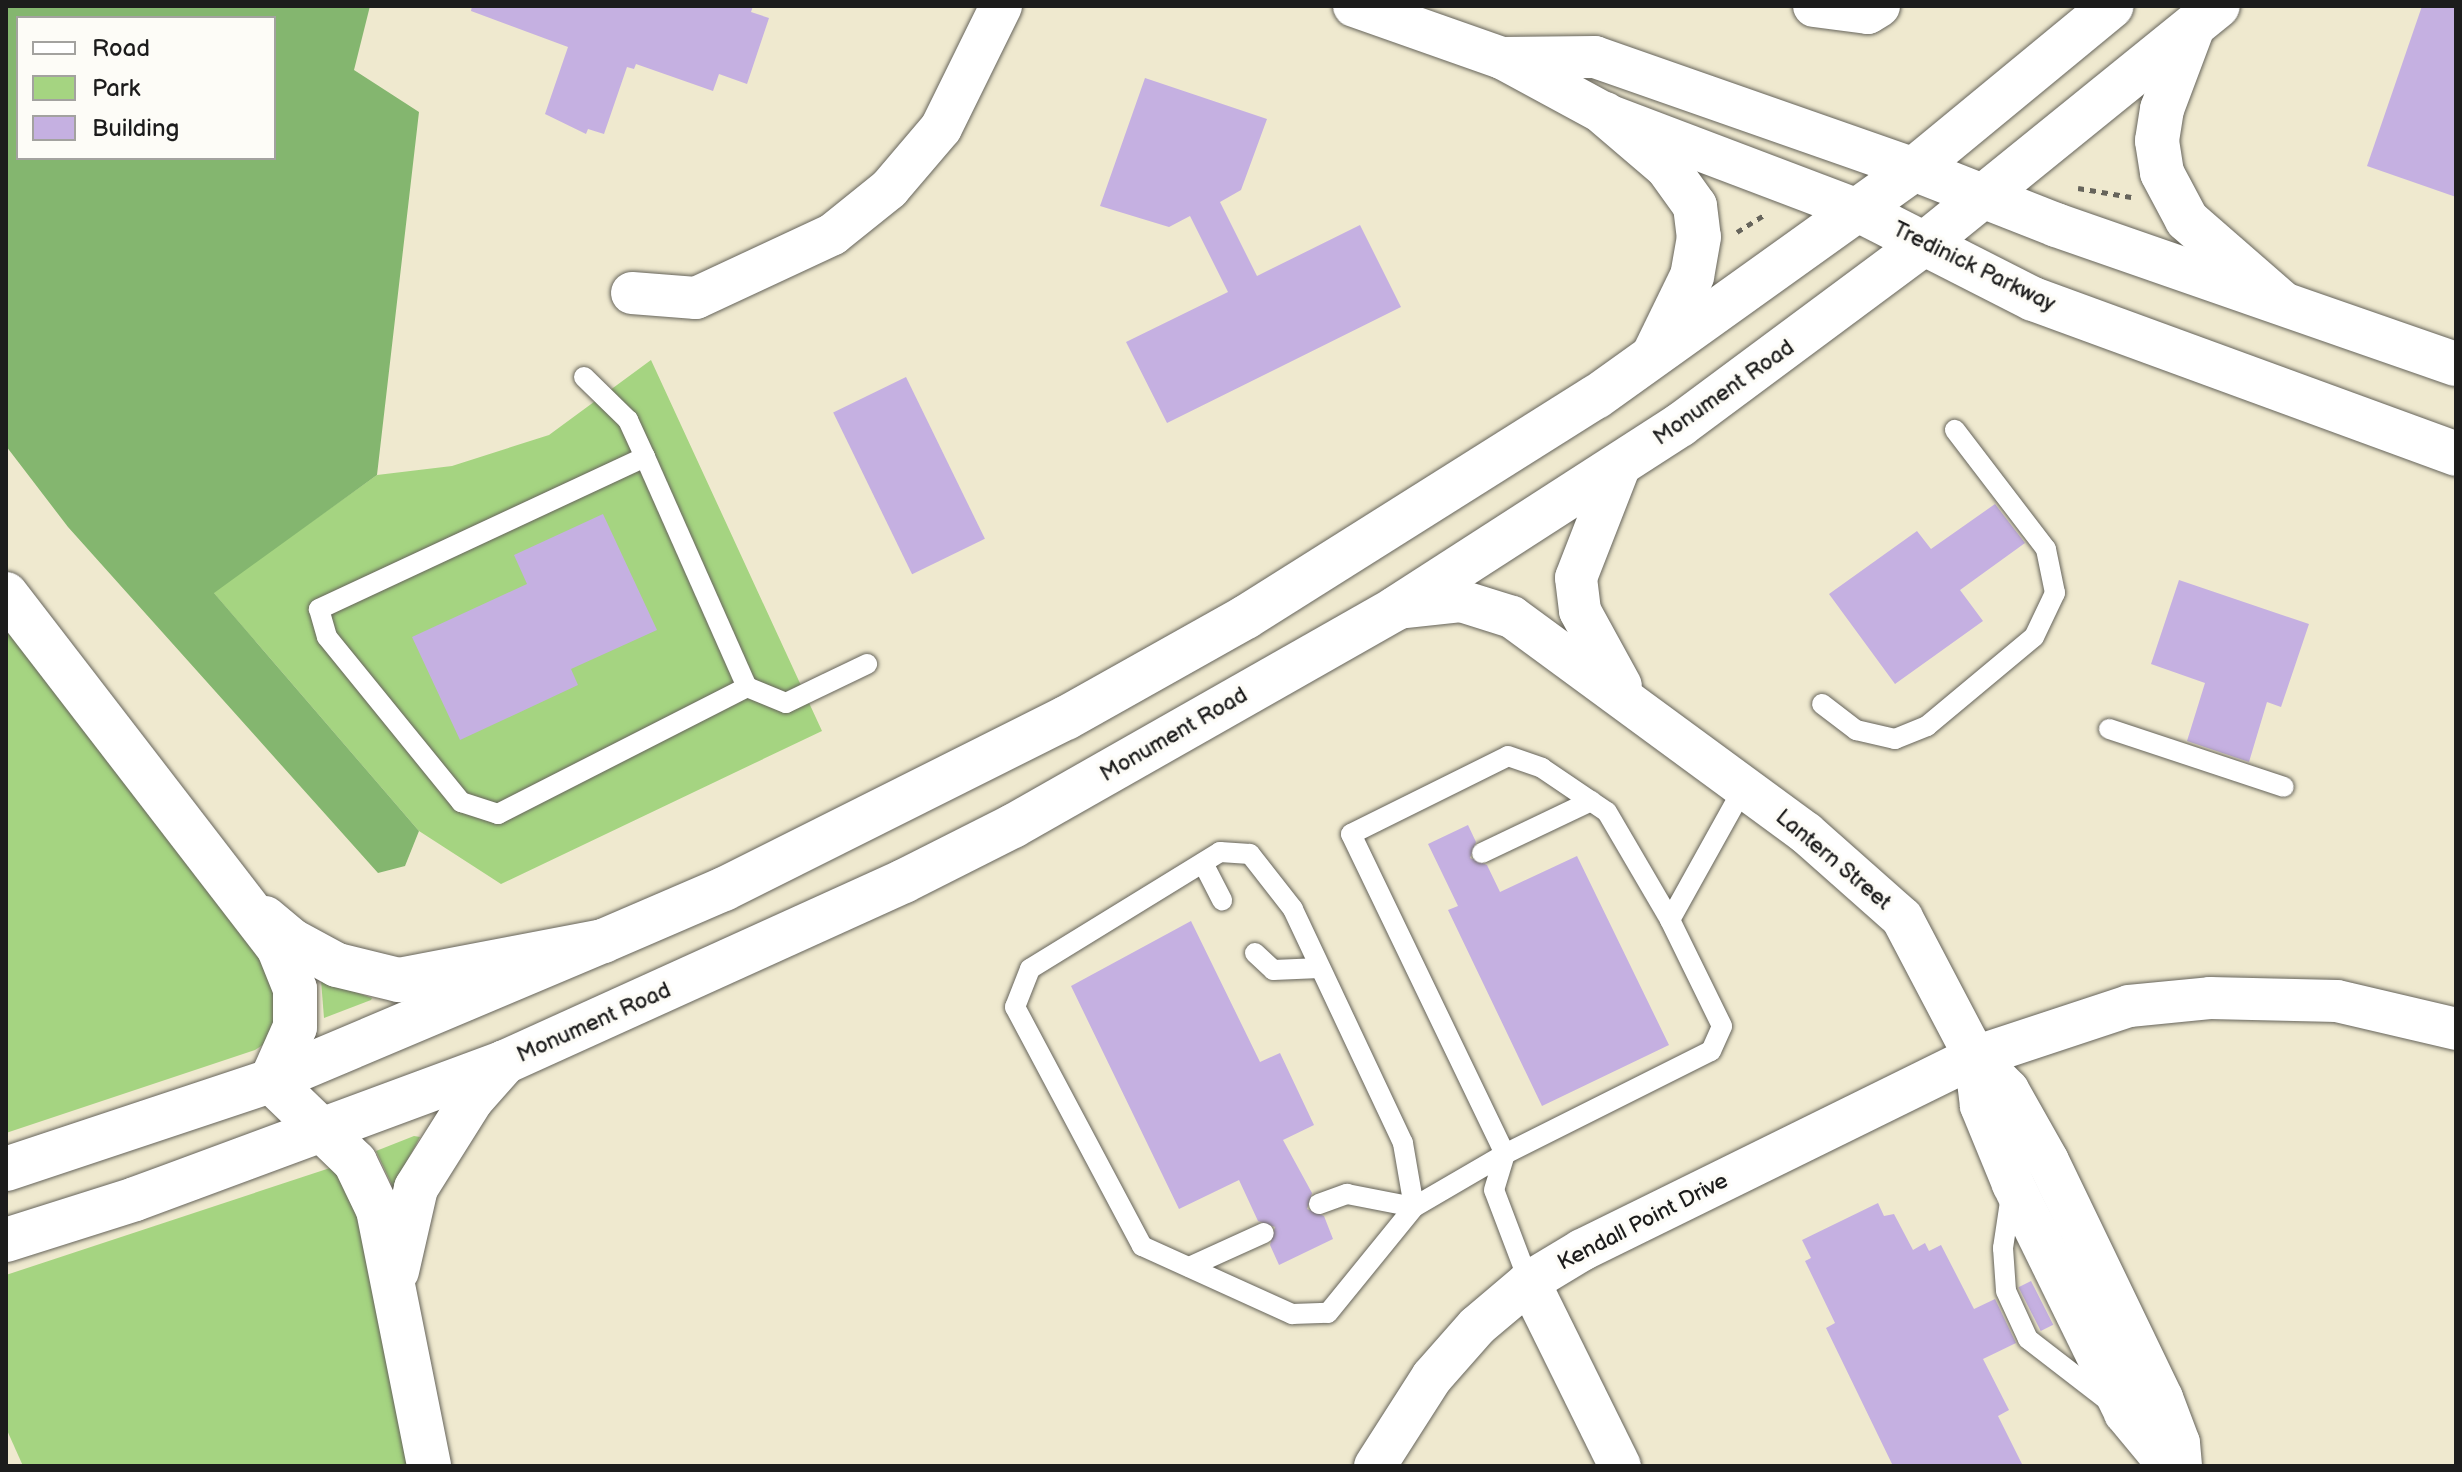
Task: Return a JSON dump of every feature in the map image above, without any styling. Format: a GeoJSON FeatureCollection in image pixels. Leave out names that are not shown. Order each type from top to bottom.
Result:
{"type":"FeatureCollection","features":[{"type":"Feature","properties":{"kind":"main road"},"geometry":{"type":"LineString","coordinates":[[6,1169],[271,1081],[603,941],[738,882],[1066,718],[1270,602],[1653,357],[1914,169],[2112,6]]}},
{"type":"Feature","properties":{"kind":"main road"},"geometry":{"type":"LineString","coordinates":[[2205,16],[2162,109],[2157,141],[2162,173],[2187,220],[2281,302]]}},
{"type":"Feature","properties":{"kind":"main road","name":"Monument Road"},"geometry":{"type":"LineString","coordinates":[[6,1240],[324,1131],[505,1062],[999,833],[1396,608],[1620,465],[1924,244],[2205,16]]}},
{"type":"Feature","properties":{"kind":"main road"},"geometry":{"type":"LineString","coordinates":[[1605,114],[1667,167],[1695,206],[1699,237],[1692,276],[1653,357]]}},
{"type":"Feature","properties":{"kind":"main road","name":"Tredinick Parkway"},"geometry":{"type":"LineString","coordinates":[[1914,169],[2456,364]]}},
{"type":"Feature","properties":{"kind":"main road","name":"Tredinick Parkway"},"geometry":{"type":"LineString","coordinates":[[1858,210],[2033,299],[2456,454]]}},
{"type":"Feature","properties":{"kind":"main road"},"geometry":{"type":"LineString","coordinates":[[6,594],[251,907],[279,949],[295,989],[295,1027],[271,1081]]}},
{"type":"Feature","properties":{"kind":"main road"},"geometry":{"type":"LineString","coordinates":[[251,907],[291,940],[337,965],[399,980],[603,941]]}},
{"type":"Feature","properties":{"kind":"main road"},"geometry":{"type":"LineString","coordinates":[[394,1293],[416,1188],[472,1099],[505,1062]]}},
{"type":"Feature","properties":{"kind":"main road"},"geometry":{"type":"LineString","coordinates":[[271,1081],[355,1162],[378,1210],[429,1466]]}},
{"type":"Feature","properties":{"kind":"street"},"geometry":{"type":"LineString","coordinates":[[632,293],[696,298],[833,234],[889,189],[941,128],[1001,6]]}},
{"type":"Feature","properties":{"kind":"street","name":"Tredinick Parkway"},"geometry":{"type":"LineString","coordinates":[[1354,6],[1502,58],[1605,114],[1858,210]]}},
{"type":"Feature","properties":{"kind":"street"},"geometry":{"type":"LineString","coordinates":[[1814,6],[1868,13],[1879,6]]}},
{"type":"Feature","properties":{"kind":"street","name":"Tredinick Parkway"},"geometry":{"type":"LineString","coordinates":[[1502,58],[1595,57],[1914,169]]}},
{"type":"Feature","properties":{"kind":"street"},"geometry":{"type":"LineString","coordinates":[[1620,465],[1576,578],[1580,611],[1637,711]]}},
{"type":"Feature","properties":{"kind":"street","name":"Lantern Street"},"geometry":{"type":"LineString","coordinates":[[1396,608],[1461,601],[1512,617],[1806,833],[1902,918],[1975,1057],[2008,1090],[2048,1161],[2162,1398],[2179,1443],[2181,1466]]}},
{"type":"Feature","properties":{"kind":"street","name":"Kendall Point Drive"},"geometry":{"type":"LineString","coordinates":[[1375,1466],[1432,1377],[1477,1326],[1529,1282],[1582,1250],[1975,1057],[2129,1006],[2210,998],[2337,1001],[2456,1029]]}},
{"type":"Feature","properties":{"kind":"street","name":"Lantern Street"},"geometry":{"type":"LineString","coordinates":[[1975,1057],[1981,1106],[2013,1184],[2125,1413],[2169,1466]]}},
{"type":"Feature","properties":{"kind":"street"},"geometry":{"type":"LineString","coordinates":[[1529,1282],[1620,1466]]}},
{"type":"Feature","properties":{"kind":"lane"},"geometry":{"type":"LineString","coordinates":[[584,377],[628,420],[747,687],[786,703],[867,664]]}},
{"type":"Feature","properties":{"kind":"lane"},"geometry":{"type":"LineString","coordinates":[[1822,704],[1856,730],[1895,739],[1927,726],[2034,637],[2055,593],[2046,549],[1955,430]]}},
{"type":"Feature","properties":{"kind":"lane"},"geometry":{"type":"LineString","coordinates":[[645,457],[319,609],[327,637],[461,802],[498,814],[747,687]]}},
{"type":"Feature","properties":{"kind":"lane"},"geometry":{"type":"LineString","coordinates":[[2109,729],[2284,787]]}},
{"type":"Feature","properties":{"kind":"lane"},"geometry":{"type":"LineString","coordinates":[[1414,1207],[1403,1143],[1293,909],[1250,854],[1220,852],[1030,969],[1015,1007],[1142,1246],[1292,1314],[1328,1313],[1414,1207],[1505,1154],[1711,1051],[1722,1026],[1670,920],[1607,812],[1542,768],[1508,756],[1351,834],[1505,1154],[1494,1190],[1529,1282]]}},
{"type":"Feature","properties":{"kind":"lane"},"geometry":{"type":"LineString","coordinates":[[1670,920],[1743,789]]}},
{"type":"Feature","properties":{"kind":"lane"},"geometry":{"type":"LineString","coordinates":[[1482,853],[1591,801]]}},
{"type":"Feature","properties":{"kind":"lane"},"geometry":{"type":"LineString","coordinates":[[1203,863],[1222,900]]}},
{"type":"Feature","properties":{"kind":"lane"},"geometry":{"type":"LineString","coordinates":[[1255,953],[1273,970],[1320,968]]}},
{"type":"Feature","properties":{"kind":"lane"},"geometry":{"type":"LineString","coordinates":[[2013,1184],[2003,1248],[2006,1291],[2028,1339],[2055,1365],[2125,1413]]}},
{"type":"Feature","properties":{"kind":"lane"},"geometry":{"type":"LineString","coordinates":[[1319,1204],[1347,1194],[1414,1207]]}},
{"type":"Feature","properties":{"kind":"lane"},"geometry":{"type":"LineString","coordinates":[[1189,1267],[1264,1233]]}},
{"type":"Feature","properties":{"kind":"path"},"geometry":{"type":"LineString","coordinates":[[2061,185],[2143,200]]}},
{"type":"Feature","properties":{"kind":"green space"},"geometry":{"type":"Polygon","coordinates":[[[6,6],[370,6],[354,70],[419,112],[377,475],[214,593],[419,831],[405,866],[378,873],[68,527],[6,446],[6,6]]]}},
{"type":"Feature","properties":{"kind":"green space"},"geometry":{"type":"Polygon","coordinates":[[[651,360],[822,731],[501,884],[419,831],[213,592],[377,475],[452,466],[549,435],[651,360]]]}},
{"type":"Feature","properties":{"kind":"green space"},"geometry":{"type":"Polygon","coordinates":[[[6,617],[266,960],[279,1010],[269,1041],[255,1050],[6,1133],[6,617]]]}},
{"type":"Feature","properties":{"kind":"green space"},"geometry":{"type":"Polygon","coordinates":[[[321,980],[372,998],[324,1018],[321,980]]]}},
{"type":"Feature","properties":{"kind":"green space"},"geometry":{"type":"Polygon","coordinates":[[[414,1136],[420,1137],[393,1187],[376,1151],[414,1136]]]}},
{"type":"Feature","properties":{"kind":"green space"},"geometry":{"type":"Polygon","coordinates":[[[333,1167],[353,1193],[417,1466],[23,1466],[6,1428],[6,1275],[333,1167]]]}},
{"type":"Feature","properties":{"kind":"building"},"geometry":{"type":"Polygon","coordinates":[[[472,6],[753,6],[751,12],[769,18],[747,84],[719,74],[713,91],[636,64],[634,69],[627,67],[604,134],[588,129],[586,134],[545,114],[568,47],[471,11],[472,6]]]}},
{"type":"Feature","properties":{"kind":"building"},"geometry":{"type":"Polygon","coordinates":[[[2422,6],[2456,6],[2456,197],[2367,166],[2422,6]]]}},
{"type":"Feature","properties":{"kind":"building"},"geometry":{"type":"Polygon","coordinates":[[[1145,78],[1267,119],[1241,190],[1220,202],[1257,276],[1360,225],[1401,307],[1167,423],[1126,342],[1228,292],[1190,216],[1169,227],[1100,206],[1145,78]]]}},
{"type":"Feature","properties":{"kind":"building"},"geometry":{"type":"Polygon","coordinates":[[[906,377],[985,539],[912,574],[833,413],[906,377]]]}},
{"type":"Feature","properties":{"kind":"building"},"geometry":{"type":"Polygon","coordinates":[[[1995,504],[2025,543],[1960,590],[1983,621],[1895,684],[1829,594],[1917,531],[1931,549],[1995,504]]]}},
{"type":"Feature","properties":{"kind":"building"},"geometry":{"type":"Polygon","coordinates":[[[603,514],[657,630],[571,669],[578,685],[460,740],[412,637],[527,584],[514,555],[603,514]]]}},
{"type":"Feature","properties":{"kind":"building"},"geometry":{"type":"Polygon","coordinates":[[[2179,580],[2309,624],[2281,707],[2267,702],[2249,762],[2187,741],[2205,683],[2151,664],[2179,580]]]}},
{"type":"Feature","properties":{"kind":"building"},"geometry":{"type":"Polygon","coordinates":[[[1468,825],[1476,842],[1470,858],[1487,865],[1500,892],[1577,856],[1669,1045],[1542,1106],[1448,910],[1458,906],[1428,844],[1468,825]]]}},
{"type":"Feature","properties":{"kind":"building"},"geometry":{"type":"Polygon","coordinates":[[[1191,921],[1260,1062],[1280,1053],[1314,1125],[1283,1140],[1312,1193],[1307,1209],[1324,1216],[1333,1239],[1279,1265],[1270,1245],[1275,1227],[1258,1221],[1239,1180],[1179,1209],[1071,986],[1191,921]]]}},
{"type":"Feature","properties":{"kind":"building"},"geometry":{"type":"Polygon","coordinates":[[[1878,1203],[1884,1216],[1894,1214],[1913,1250],[1925,1243],[1929,1251],[1941,1245],[1974,1309],[1995,1299],[2016,1343],[1983,1359],[2009,1410],[1998,1416],[2023,1466],[1893,1466],[1826,1328],[1835,1323],[1805,1261],[1811,1258],[1802,1240],[1878,1203]]]}},
{"type":"Feature","properties":{"kind":"building"},"geometry":{"type":"Polygon","coordinates":[[[2031,1281],[2053,1325],[2041,1331],[2019,1287],[2031,1281]]]}}]}
